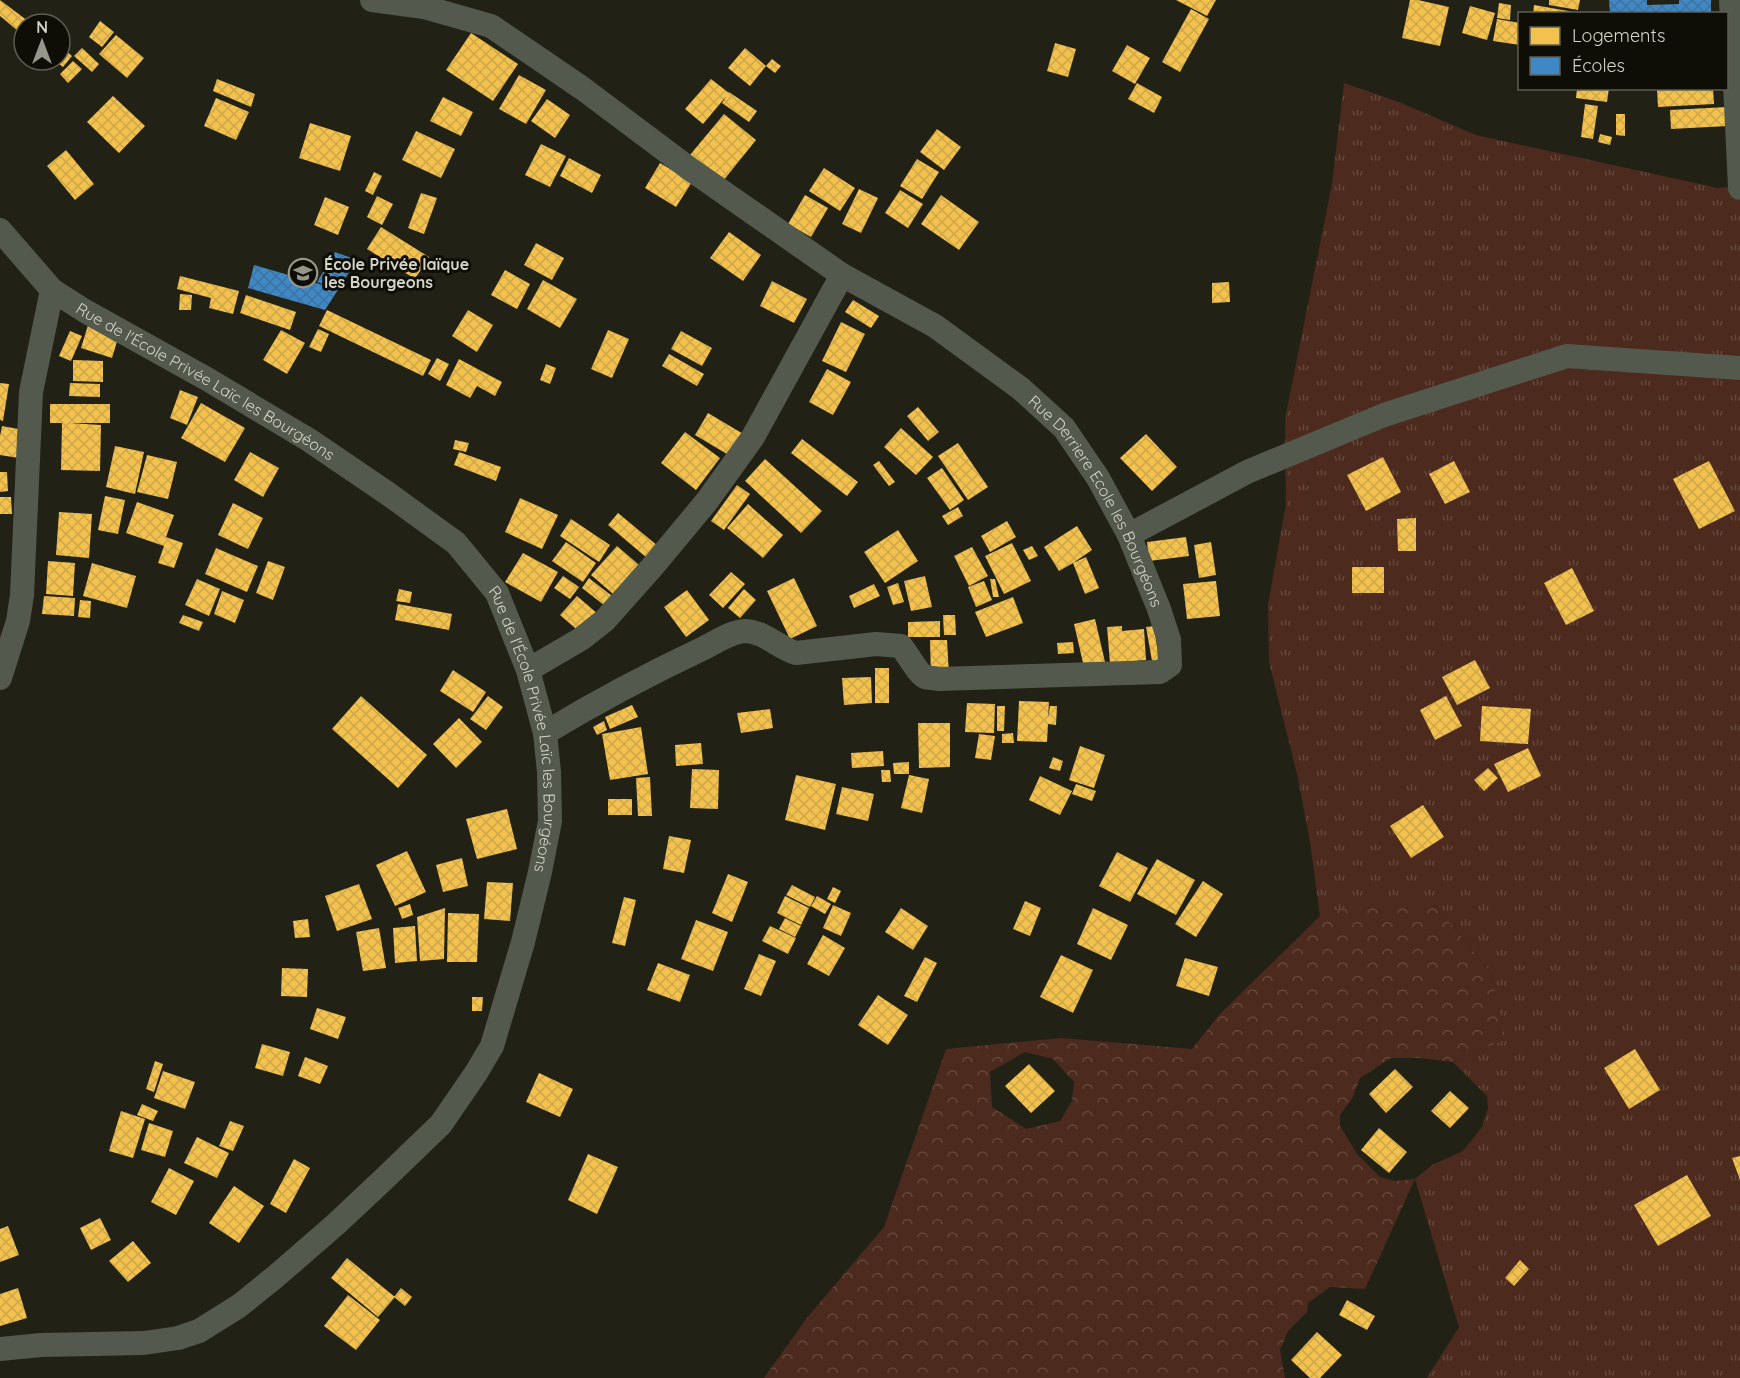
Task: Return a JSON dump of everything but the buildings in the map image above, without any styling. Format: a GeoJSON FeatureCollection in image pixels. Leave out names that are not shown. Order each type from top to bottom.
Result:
{"type":"FeatureCollection","features":[{"type":"Feature","properties":{"kind":"street","name":"Rue Derriere Ecole les Bourgéons"},"geometry":{"type":"LineString","coordinates":[[372,0],[424,7],[492,26],[842,275],[935,326],[1020,388],[1064,428],[1098,478],[1129,535],[1169,640],[1170,665],[1160,672],[939,679],[924,677],[920,674],[901,646],[876,644],[796,653],[786,650],[757,633],[738,631],[592,704],[545,733]]}},
{"type":"Feature","properties":{"kind":"street"},"geometry":{"type":"LineString","coordinates":[[1731,0],[1740,188]]}},
{"type":"Feature","properties":{"kind":"street","name":"Rue de l'École Privée Laïc les Bourgéons"},"geometry":{"type":"LineString","coordinates":[[0,230],[52,290],[309,440],[456,543],[497,593],[528,670],[545,733],[550,821],[523,942],[492,1046],[441,1124],[335,1225],[275,1277],[239,1306],[199,1331],[178,1338],[144,1343],[41,1345],[0,1349]]}},
{"type":"Feature","properties":{"kind":"street"},"geometry":{"type":"LineString","coordinates":[[528,670],[581,639],[604,620],[707,501],[753,437],[842,275]]}},
{"type":"Feature","properties":{"kind":"street"},"geometry":{"type":"LineString","coordinates":[[0,678],[18,621],[22,595],[31,392],[52,290]]}},
{"type":"Feature","properties":{"kind":"street"},"geometry":{"type":"LineString","coordinates":[[1129,535],[1247,472],[1384,415],[1567,356],[1740,368]]}},
{"type":"Feature","properties":{"kind":"green space"},"geometry":{"type":"Polygon","coordinates":[[[1344,83],[1399,102],[1476,135],[1718,188],[1740,185],[1740,1378],[1427,1378],[1459,1327],[1415,1179],[1432,1165],[1463,1151],[1482,1127],[1488,1108],[1487,1096],[1453,1062],[1505,1039],[1490,971],[1435,905],[1320,916],[1310,842],[1297,774],[1269,662],[1268,605],[1286,504],[1285,419],[1332,184],[1344,83]]]}},
{"type":"Feature","properties":{"kind":"green space"},"geometry":{"type":"Polygon","coordinates":[[[1365,900],[1435,905],[1490,971],[1506,1039],[1453,1062],[1419,1058],[1391,1058],[1360,1078],[1353,1097],[1340,1115],[1340,1126],[1357,1154],[1380,1177],[1395,1181],[1415,1179],[1365,1289],[1330,1287],[1308,1303],[1307,1312],[1288,1331],[1280,1350],[1285,1378],[764,1378],[806,1319],[884,1227],[946,1049],[1061,1038],[1192,1049],[1220,1014],[1320,916],[1365,900]],[[1025,1052],[990,1072],[992,1107],[1026,1129],[1060,1121],[1072,1101],[1074,1082],[1053,1059],[1025,1052]]]}},
{"type":"Feature","properties":{"kind":"place","name":"École Privée laïque les Bourgeons"},"geometry":{"type":"Point","coordinates":[303,273]}}]}
